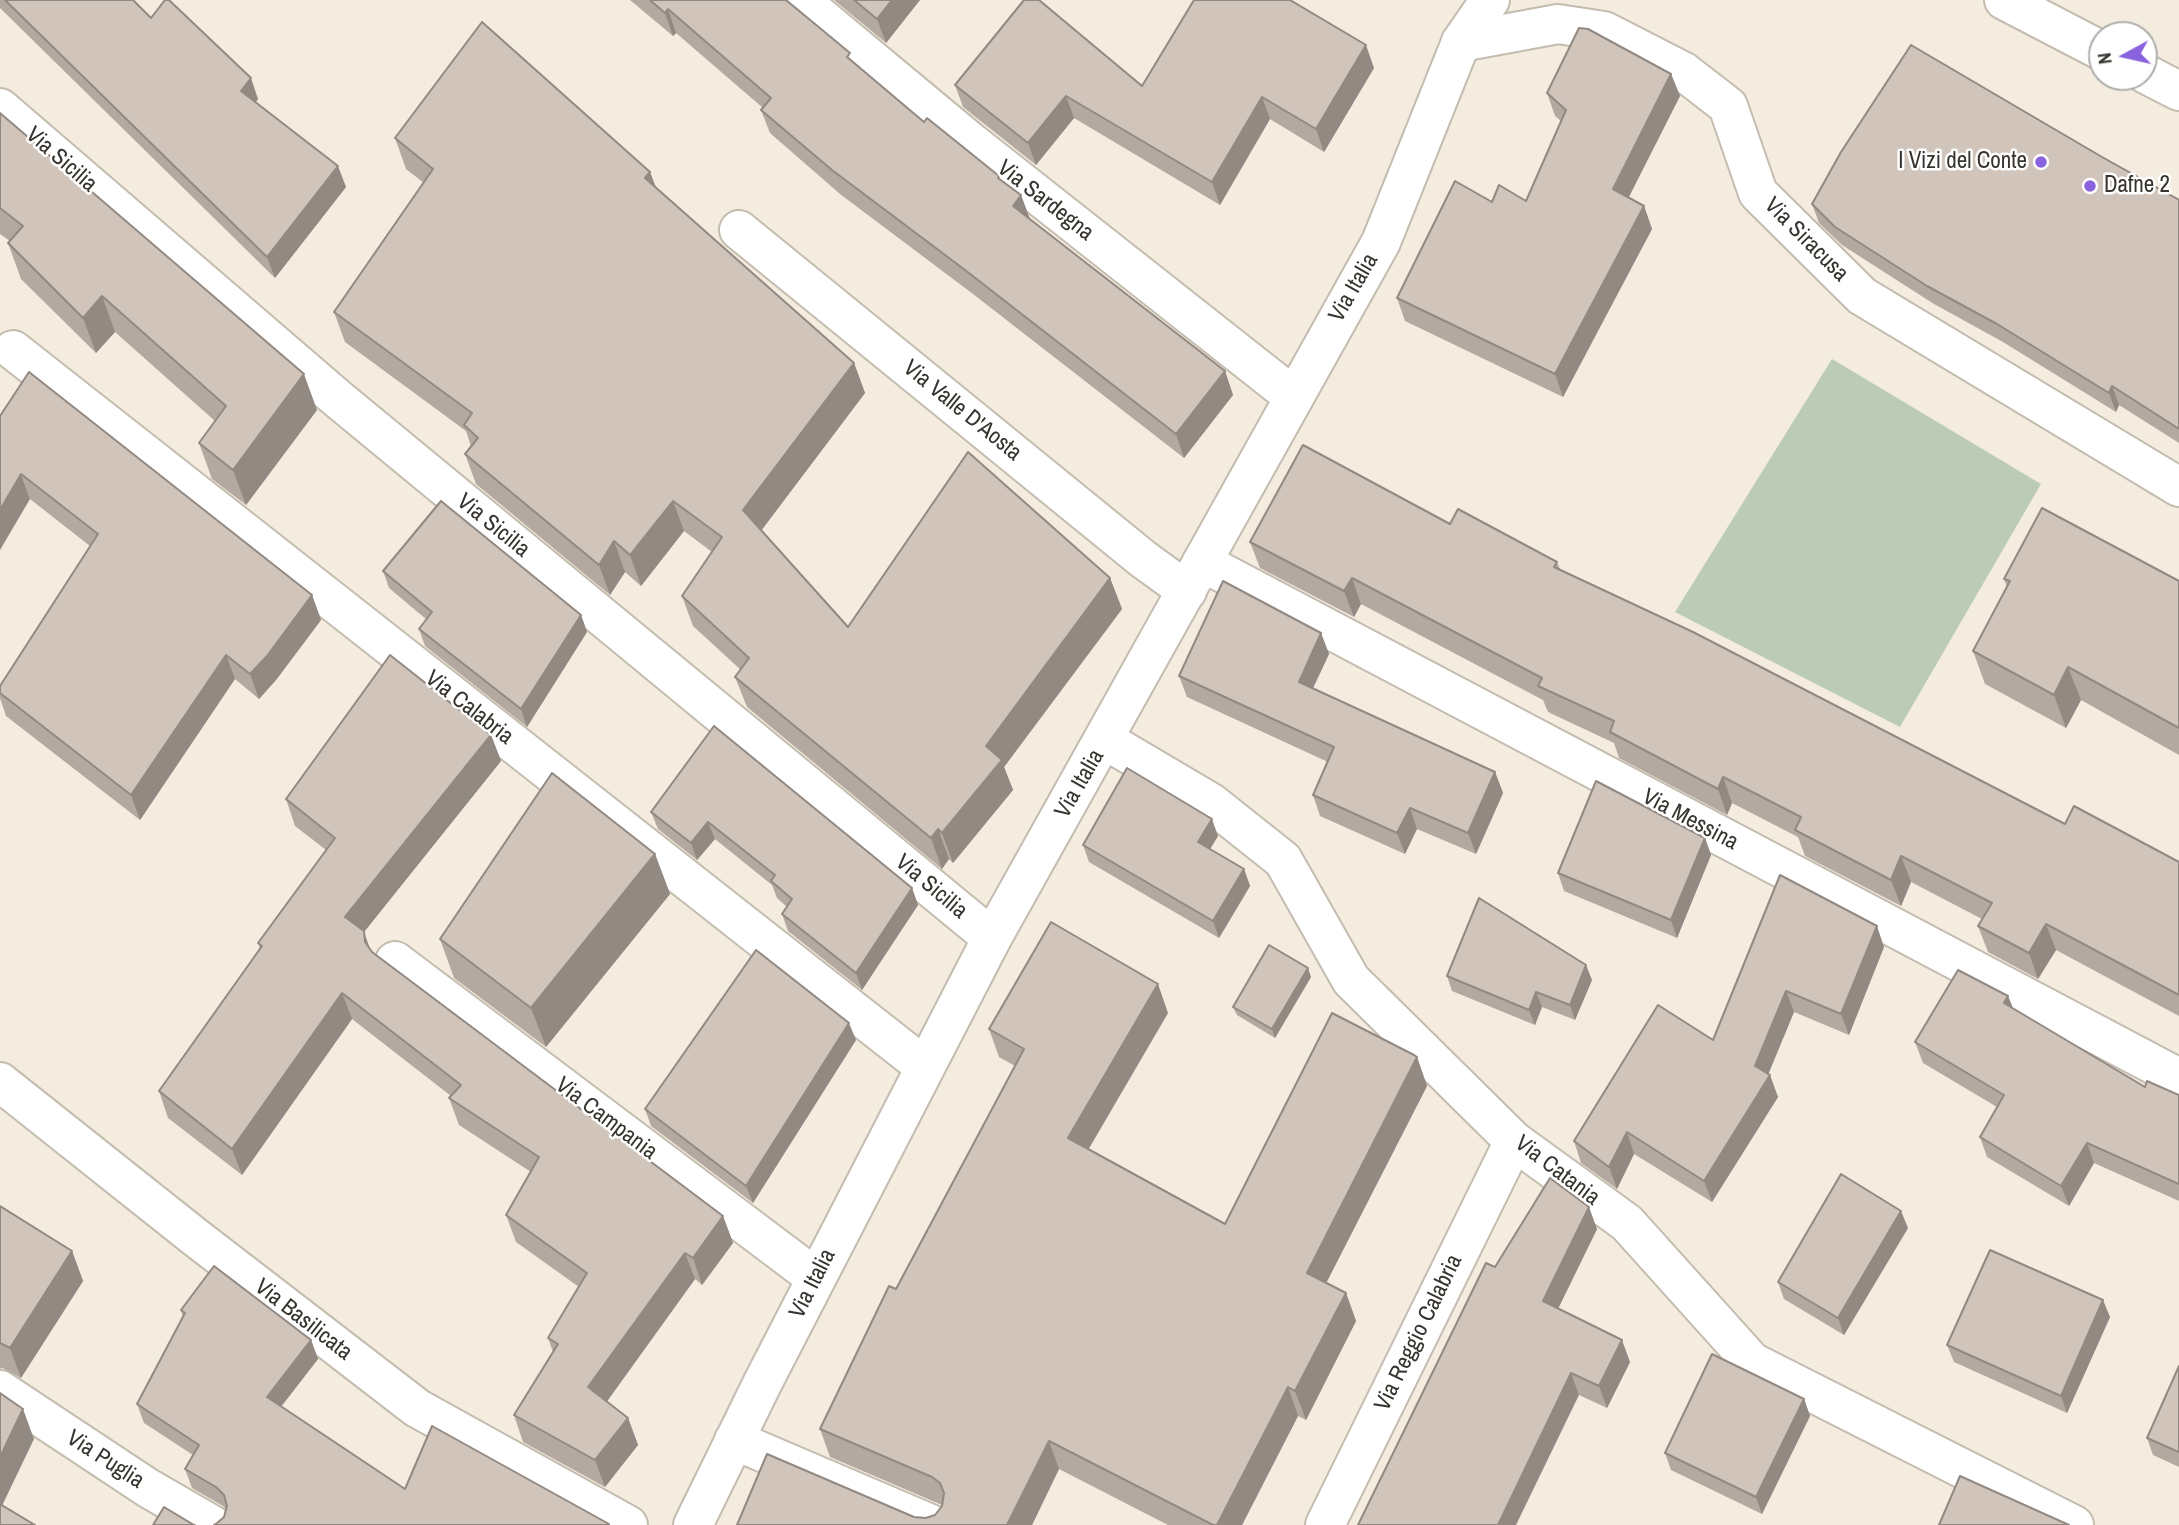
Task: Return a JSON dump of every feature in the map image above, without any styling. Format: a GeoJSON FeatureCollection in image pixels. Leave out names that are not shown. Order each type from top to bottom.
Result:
{"type":"FeatureCollection","features":[{"type":"Feature","properties":{"kind":"street","name":"Via Sardegna"},"geometry":{"type":"LineString","coordinates":[[800,0],[972,143],[1294,397]]}},
{"type":"Feature","properties":{"kind":"street"},"geometry":{"type":"LineString","coordinates":[[2004,0],[2088,44]]}},
{"type":"Feature","properties":{"kind":"street","name":"Via Italia"},"geometry":{"type":"LineString","coordinates":[[693,1525],[816,1278],[992,938],[1381,242],[1481,12]]}},
{"type":"Feature","properties":{"kind":"street","name":"Via Siracusa"},"geometry":{"type":"LineString","coordinates":[[1481,12],[1604,32],[1685,72],[1728,106],[1758,193],[1863,296],[2179,488]]}},
{"type":"Feature","properties":{"kind":"street"},"geometry":{"type":"LineString","coordinates":[[2158,80],[2179,91]]}},
{"type":"Feature","properties":{"kind":"street","name":"Via Sicilia"},"geometry":{"type":"LineString","coordinates":[[0,108],[338,399],[992,938]]}},
{"type":"Feature","properties":{"kind":"street","name":"Via Valle D'Aosta"},"geometry":{"type":"LineString","coordinates":[[739,230],[1143,559],[1194,577]]}},
{"type":"Feature","properties":{"kind":"street","name":"Via Calabria"},"geometry":{"type":"LineString","coordinates":[[13,351],[925,1067]]}},
{"type":"Feature","properties":{"kind":"street","name":"Via Messina"},"geometry":{"type":"LineString","coordinates":[[1194,577],[2179,1078]]}},
{"type":"Feature","properties":{"kind":"street","name":"Via Catania"},"geometry":{"type":"LineString","coordinates":[[1105,740],[1210,802],[1283,860],[1351,980],[1514,1141],[1627,1223],[1752,1362],[2074,1525]]}},
{"type":"Feature","properties":{"kind":"street","name":"Via Campania"},"geometry":{"type":"LineString","coordinates":[[396,961],[816,1278]]}},
{"type":"Feature","properties":{"kind":"street","name":"Via Basilicata"},"geometry":{"type":"LineString","coordinates":[[0,1082],[417,1408],[628,1525]]}},
{"type":"Feature","properties":{"kind":"street","name":"Via Reggio Calabria"},"geometry":{"type":"LineString","coordinates":[[1325,1525],[1514,1141]]}},
{"type":"Feature","properties":{"kind":"street","name":"Via Puglia"},"geometry":{"type":"LineString","coordinates":[[0,1390],[148,1488],[212,1525]]}},
{"type":"Feature","properties":{"kind":"street"},"geometry":{"type":"LineString","coordinates":[[734,1440],[933,1525]]}},
{"type":"Feature","properties":{"kind":"green space"},"geometry":{"type":"Polygon","coordinates":[[[1832,359],[2041,484],[1900,727],[1675,612],[1832,359]]]}},
{"type":"Feature","properties":{"kind":"building"},"geometry":{"type":"Polygon","coordinates":[[[5,0],[133,0],[151,18],[165,0],[169,0],[251,78],[241,91],[338,166],[267,257],[5,0]]]}},
{"type":"Feature","properties":{"kind":"building"},"geometry":{"type":"Polygon","coordinates":[[[650,0],[786,0],[850,53],[847,57],[924,122],[927,118],[1021,195],[1013,206],[1225,371],[1176,434],[832,170],[761,110],[771,98],[668,9],[665,13],[650,0]]]}},
{"type":"Feature","properties":{"kind":"building"},"geometry":{"type":"Polygon","coordinates":[[[854,0],[892,0],[877,19],[854,0]]]}},
{"type":"Feature","properties":{"kind":"building"},"geometry":{"type":"Polygon","coordinates":[[[1024,0],[1039,0],[1142,86],[1194,0],[1290,0],[1366,45],[1316,129],[1262,97],[1212,182],[1066,96],[1028,143],[955,85],[1024,0]]]}},
{"type":"Feature","properties":{"kind":"building"},"geometry":{"type":"Polygon","coordinates":[[[482,22],[650,172],[645,178],[854,363],[743,510],[848,627],[968,452],[1110,578],[986,746],[1002,760],[942,833],[938,829],[931,838],[735,677],[749,658],[682,596],[722,537],[673,501],[630,555],[614,541],[599,565],[465,454],[478,438],[464,425],[472,413],[334,312],[433,169],[395,138],[482,22]]]}},
{"type":"Feature","properties":{"kind":"building"},"geometry":{"type":"Polygon","coordinates":[[[1579,28],[1588,29],[1671,74],[1613,189],[1644,206],[1555,374],[1397,298],[1455,181],[1492,202],[1499,185],[1526,201],[1566,110],[1547,93],[1579,28]]]}},
{"type":"Feature","properties":{"kind":"building"},"geometry":{"type":"Polygon","coordinates":[[[1911,45],[2179,200],[2179,429],[2112,386],[2109,393],[1997,324],[1927,286],[1835,227],[1812,204],[1841,152],[1911,45]]]}},
{"type":"Feature","properties":{"kind":"building"},"geometry":{"type":"Polygon","coordinates":[[[0,113],[304,374],[233,470],[199,443],[226,406],[102,296],[83,318],[8,243],[23,226],[0,208],[0,113]]]}},
{"type":"Feature","properties":{"kind":"building"},"geometry":{"type":"Polygon","coordinates":[[[29,372],[312,595],[267,656],[250,674],[226,655],[131,795],[0,693],[0,686],[98,534],[21,474],[0,510],[0,416],[29,372]]]}},
{"type":"Feature","properties":{"kind":"building"},"geometry":{"type":"Polygon","coordinates":[[[1303,445],[1450,524],[1458,509],[1557,562],[1554,567],[1693,632],[2065,824],[2074,806],[2179,862],[2179,995],[2046,924],[2029,953],[1978,926],[1992,903],[1901,856],[1891,880],[1795,830],[1801,817],[1723,777],[1718,789],[1610,732],[1614,721],[1538,686],[1542,678],[1352,578],[1344,591],[1250,542],[1303,445]]]}},
{"type":"Feature","properties":{"kind":"building"},"geometry":{"type":"Polygon","coordinates":[[[441,501],[581,615],[521,709],[419,629],[432,612],[383,571],[441,501]]]}},
{"type":"Feature","properties":{"kind":"building"},"geometry":{"type":"Polygon","coordinates":[[[2042,508],[2179,581],[2179,728],[2068,667],[2054,695],[1973,651],[2010,581],[2004,579],[2042,508]]]}},
{"type":"Feature","properties":{"kind":"building"},"geometry":{"type":"Polygon","coordinates":[[[1223,581],[1321,633],[1299,682],[1495,772],[1468,833],[1410,808],[1397,833],[1313,795],[1334,747],[1179,676],[1223,581]]]}},
{"type":"Feature","properties":{"kind":"building"},"geometry":{"type":"Polygon","coordinates":[[[390,655],[491,735],[345,917],[364,931],[365,942],[372,952],[723,1216],[693,1258],[685,1253],[588,1387],[628,1418],[595,1460],[514,1415],[558,1344],[548,1338],[587,1273],[506,1215],[539,1157],[449,1098],[461,1085],[342,993],[232,1149],[159,1091],[262,946],[258,943],[335,838],[286,799],[390,655]]]}},
{"type":"Feature","properties":{"kind":"building"},"geometry":{"type":"Polygon","coordinates":[[[714,726],[912,888],[856,973],[782,914],[792,899],[771,881],[775,875],[708,822],[691,843],[651,812],[714,726]]]}},
{"type":"Feature","properties":{"kind":"building"},"geometry":{"type":"Polygon","coordinates":[[[1127,768],[1212,819],[1198,842],[1244,869],[1213,921],[1083,845],[1127,768]]]}},
{"type":"Feature","properties":{"kind":"building"},"geometry":{"type":"Polygon","coordinates":[[[552,773],[655,854],[531,1008],[440,939],[552,773]]]}},
{"type":"Feature","properties":{"kind":"building"},"geometry":{"type":"Polygon","coordinates":[[[1596,781],[1705,838],[1671,920],[1558,873],[1596,781]]]}},
{"type":"Feature","properties":{"kind":"building"},"geometry":{"type":"Polygon","coordinates":[[[1780,875],[1877,926],[1841,1014],[1786,991],[1755,1066],[1770,1075],[1704,1181],[1627,1132],[1609,1167],[1574,1141],[1658,1005],[1713,1040],[1780,875]]]}},
{"type":"Feature","properties":{"kind":"building"},"geometry":{"type":"Polygon","coordinates":[[[1479,898],[1586,965],[1570,1005],[1536,992],[1529,1010],[1447,976],[1479,898]]]}},
{"type":"Feature","properties":{"kind":"building"},"geometry":{"type":"Polygon","coordinates":[[[1051,922],[1158,984],[1068,1138],[1225,1224],[1332,1013],[1417,1057],[1307,1273],[1346,1293],[1295,1391],[1288,1387],[1217,1525],[1049,1441],[1007,1525],[737,1525],[767,1454],[914,1517],[926,1518],[935,1515],[942,1506],[944,1493],[940,1483],[932,1477],[820,1429],[889,1286],[896,1289],[1024,1049],[989,1029],[1051,922]]]}},
{"type":"Feature","properties":{"kind":"building"},"geometry":{"type":"Polygon","coordinates":[[[1269,945],[1308,968],[1272,1029],[1233,1007],[1269,945]]]}},
{"type":"Feature","properties":{"kind":"building"},"geometry":{"type":"Polygon","coordinates":[[[756,950],[849,1023],[746,1186],[645,1109],[756,950]]]}},
{"type":"Feature","properties":{"kind":"building"},"geometry":{"type":"Polygon","coordinates":[[[1958,970],[2008,996],[2004,1003],[2145,1087],[2147,1081],[2179,1095],[2179,1184],[2087,1143],[2061,1186],[1980,1137],[2004,1095],[1915,1042],[1958,970]]]}},
{"type":"Feature","properties":{"kind":"building"},"geometry":{"type":"Polygon","coordinates":[[[1841,1174],[1901,1211],[1838,1318],[1778,1282],[1841,1174]]]}},
{"type":"Feature","properties":{"kind":"building"},"geometry":{"type":"Polygon","coordinates":[[[1550,1178],[1589,1207],[1543,1301],[1622,1340],[1599,1386],[1571,1373],[1498,1525],[1358,1525],[1486,1263],[1495,1267],[1550,1178]]]}},
{"type":"Feature","properties":{"kind":"building"},"geometry":{"type":"Polygon","coordinates":[[[0,1206],[72,1251],[10,1348],[0,1343],[0,1206]]]}},
{"type":"Feature","properties":{"kind":"building"},"geometry":{"type":"Polygon","coordinates":[[[1990,1250],[2103,1300],[2061,1396],[1947,1345],[1990,1250]]]}},
{"type":"Feature","properties":{"kind":"building"},"geometry":{"type":"Polygon","coordinates":[[[214,1266],[311,1340],[267,1397],[405,1489],[432,1426],[609,1524],[214,1525],[224,1517],[227,1506],[224,1495],[216,1487],[185,1469],[199,1445],[137,1404],[185,1313],[181,1310],[214,1266]]]}},
{"type":"Feature","properties":{"kind":"building"},"geometry":{"type":"Polygon","coordinates":[[[1712,1354],[1804,1399],[1756,1497],[1665,1453],[1712,1354]]]}},
{"type":"Feature","properties":{"kind":"building"},"geometry":{"type":"Polygon","coordinates":[[[2179,1366],[2179,1452],[2147,1438],[2179,1366]]]}},
{"type":"Feature","properties":{"kind":"building"},"geometry":{"type":"Polygon","coordinates":[[[0,1393],[23,1409],[0,1457],[0,1393]]]}},
{"type":"Feature","properties":{"kind":"building"},"geometry":{"type":"Polygon","coordinates":[[[1960,1476],[2069,1525],[1939,1525],[1960,1476]]]}},
{"type":"Feature","properties":{"kind":"building"},"geometry":{"type":"Polygon","coordinates":[[[0,1504],[35,1525],[0,1525],[0,1504]]]}},
{"type":"Feature","properties":{"kind":"building"},"geometry":{"type":"Polygon","coordinates":[[[164,1507],[194,1525],[153,1525],[164,1507]]]}},
{"type":"Feature","properties":{"kind":"place","name":"I Vizi del Conte"},"geometry":{"type":"Point","coordinates":[2041,162]}},
{"type":"Feature","properties":{"kind":"place","name":"Dafne 2"},"geometry":{"type":"Point","coordinates":[2090,186]}}]}
